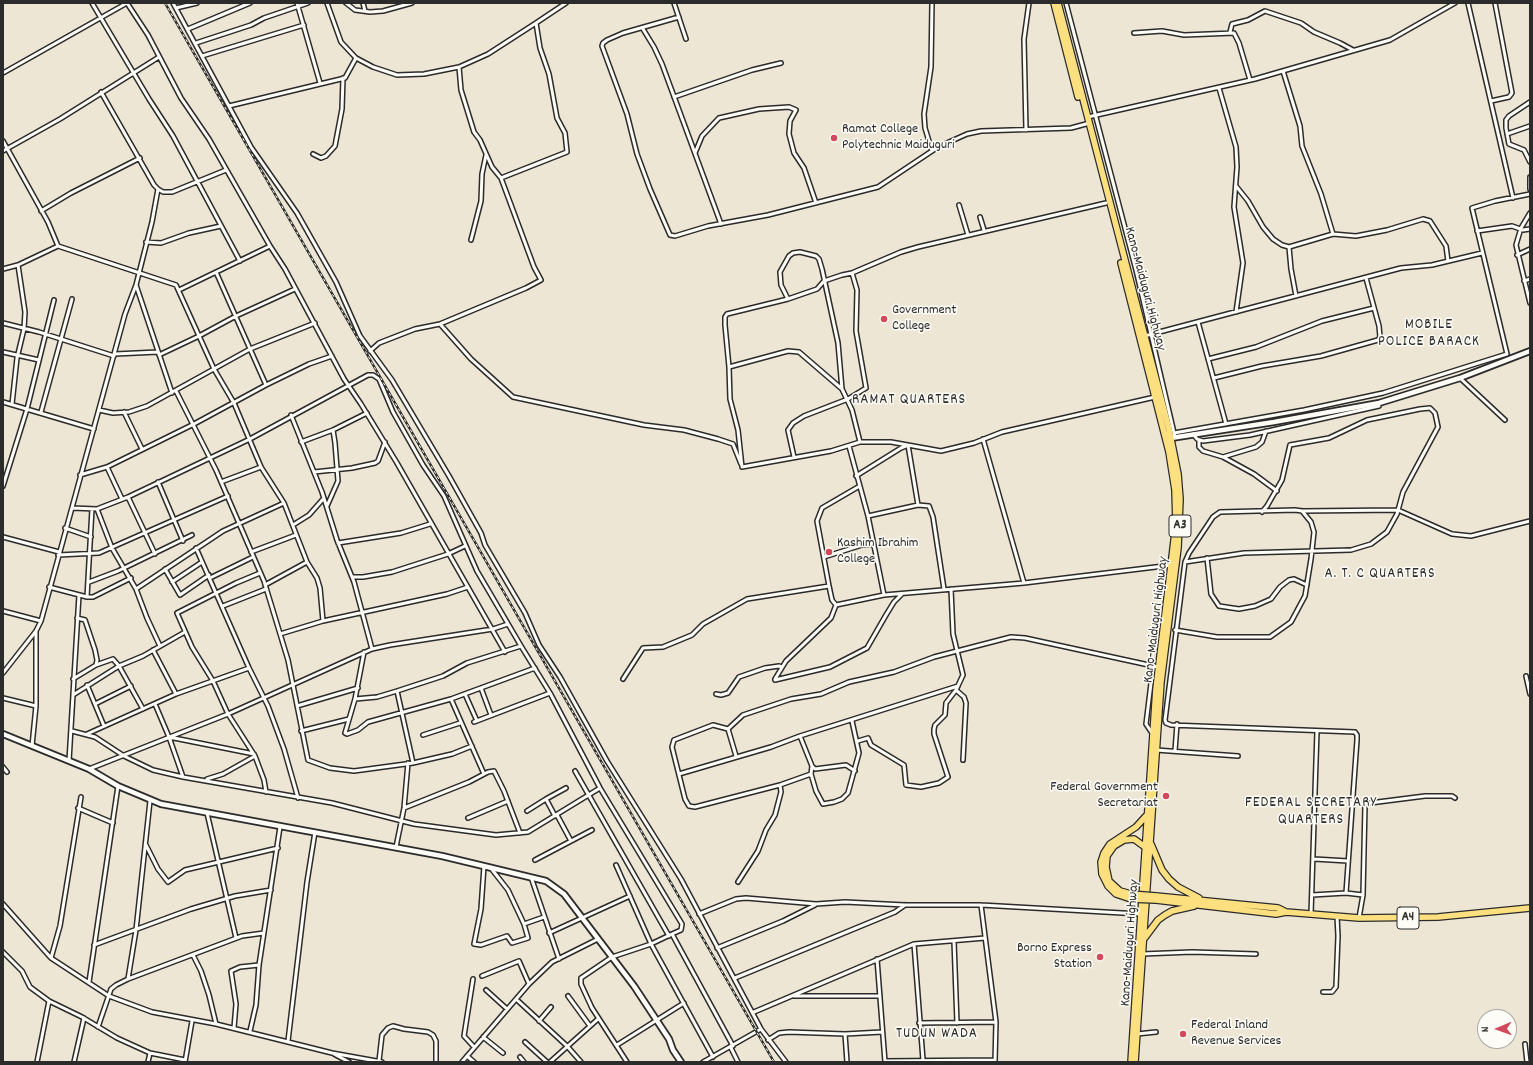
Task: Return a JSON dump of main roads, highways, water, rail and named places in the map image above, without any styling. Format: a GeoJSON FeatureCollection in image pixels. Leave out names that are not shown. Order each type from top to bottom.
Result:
{"type":"FeatureCollection","features":[{"type":"Feature","properties":{"kind":"highway","name":"Kano-Maiduguri Highway"},"geometry":{"type":"LineString","coordinates":[[1054,3],[1166,440],[1175,490],[1176,534],[1155,667],[1152,733],[1154,750],[1150,842],[1135,1062]]}},
{"type":"Feature","properties":{"kind":"highway","name":"Kano-Maiduguri Highway"},"geometry":{"type":"LineString","coordinates":[[1058,3],[1173,436],[1178,474],[1180,523],[1162,668],[1147,814],[1131,1062]]}},
{"type":"Feature","properties":{"kind":"highway","name":"A4"},"geometry":{"type":"LineString","coordinates":[[1147,814],[1136,827],[1110,844],[1104,852],[1102,874],[1108,886],[1116,894],[1278,908],[1286,912],[1359,918],[1438,917],[1530,908]]}},
{"type":"Feature","properties":{"kind":"highway","name":"A4"},"geometry":{"type":"LineString","coordinates":[[1131,896],[1115,888],[1109,881],[1106,867],[1107,856],[1114,846],[1124,840],[1134,839],[1145,847]]}},
{"type":"Feature","properties":{"kind":"highway"},"geometry":{"type":"LineString","coordinates":[[1150,842],[1162,870],[1169,879],[1178,887],[1203,902]]}},
{"type":"Feature","properties":{"kind":"highway"},"geometry":{"type":"LineString","coordinates":[[1143,940],[1158,920],[1165,915],[1203,902]]}},
{"type":"Feature","properties":{"kind":"railway"},"geometry":{"type":"LineString","coordinates":[[165,3],[774,1062]]}},
{"type":"Feature","properties":{"kind":"place","name":"Ramat College Polytechnic Maiduguri"},"geometry":{"type":"Point","coordinates":[834,138]}},
{"type":"Feature","properties":{"kind":"place","name":"Government College"},"geometry":{"type":"Point","coordinates":[884,319]}},
{"type":"Feature","properties":{"kind":"place","name":"Kashim Ibrahim College"},"geometry":{"type":"Point","coordinates":[829,552]}},
{"type":"Feature","properties":{"kind":"place","name":"Federal Government Secretariat"},"geometry":{"type":"Point","coordinates":[1166,796]}},
{"type":"Feature","properties":{"kind":"place","name":"Borno Express Station"},"geometry":{"type":"Point","coordinates":[1100,957]}},
{"type":"Feature","properties":{"kind":"place","name":"Federal Inland Revenue Services"},"geometry":{"type":"Point","coordinates":[1183,1034]}},
{"type":"Feature","properties":{"kind":"district","name":"MOBILE POLICE BARACK"},"geometry":{"type":"Point","coordinates":[1429,334]}},
{"type":"Feature","properties":{"kind":"district","name":"RAMAT QUARTERS"},"geometry":{"type":"Point","coordinates":[909,401]}},
{"type":"Feature","properties":{"kind":"district","name":"A. T. C QUARTERS"},"geometry":{"type":"Point","coordinates":[1380,575]}},
{"type":"Feature","properties":{"kind":"district","name":"FEDERAL SECRETARY QUARTERS"},"geometry":{"type":"Point","coordinates":[1311,812]}},
{"type":"Feature","properties":{"kind":"district","name":"TUDUN WADA"},"geometry":{"type":"Point","coordinates":[937,1035]}}]}
